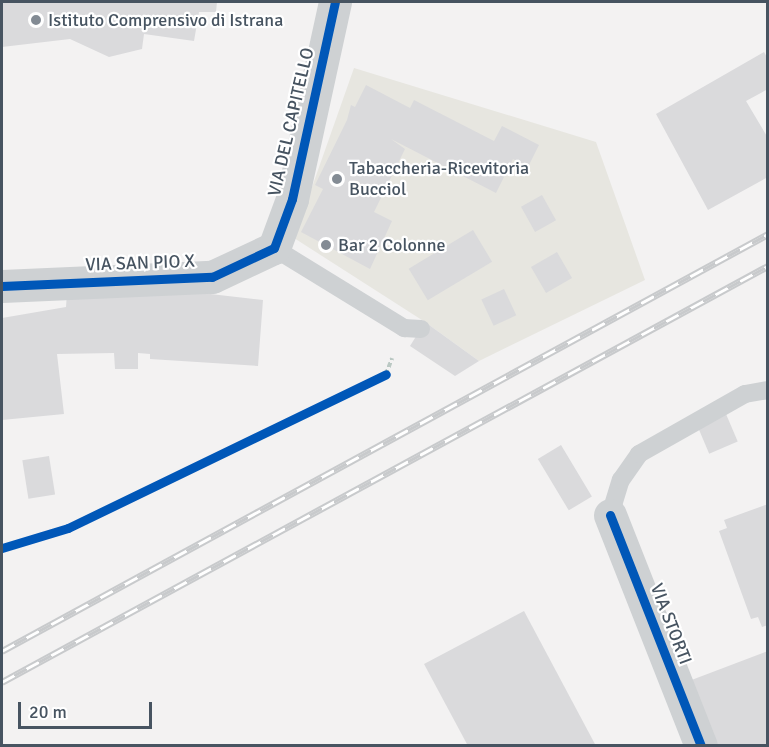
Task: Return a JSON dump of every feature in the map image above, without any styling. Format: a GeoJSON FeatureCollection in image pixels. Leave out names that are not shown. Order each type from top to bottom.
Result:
{"type":"FeatureCollection","features":[{"type":"Feature","properties":{"kind":"street","name":"VIA DEL CAPITELLO"},"geometry":{"type":"LineString","coordinates":[[274,248],[292,199],[335,2]]}},
{"type":"Feature","properties":{"kind":"street","name":"VIA SAN PIO X"},"geometry":{"type":"LineString","coordinates":[[2,286],[212,277],[274,248]]}},
{"type":"Feature","properties":{"kind":"street","name":"VIA STORTI"},"geometry":{"type":"LineString","coordinates":[[610,515],[701,746]]}},
{"type":"Feature","properties":{"kind":"lane"},"geometry":{"type":"LineString","coordinates":[[274,248],[404,328],[421,328]]}},
{"type":"Feature","properties":{"kind":"lane","name":"VIA STORTI"},"geometry":{"type":"LineString","coordinates":[[610,515],[621,480],[639,454],[745,394],[768,390]]}},
{"type":"Feature","properties":{"kind":"shaded area"},"geometry":{"type":"Polygon","coordinates":[[[354,68],[596,142],[645,280],[479,361],[425,322],[294,238],[354,68]]]}},
{"type":"Feature","properties":{"kind":"building"},"geometry":{"type":"Polygon","coordinates":[[[2,2],[217,2],[216,12],[199,12],[194,41],[144,34],[142,49],[109,57],[70,39],[2,47],[2,2]]]}},
{"type":"Feature","properties":{"kind":"building"},"geometry":{"type":"Polygon","coordinates":[[[764,52],[768,59],[768,89],[746,101],[768,138],[768,177],[708,210],[656,114],[764,52]]]}},
{"type":"Feature","properties":{"kind":"building"},"geometry":{"type":"Polygon","coordinates":[[[366,85],[410,108],[414,100],[494,141],[502,126],[539,145],[528,167],[513,159],[496,193],[391,139],[405,149],[374,212],[392,221],[370,269],[301,232],[323,189],[315,185],[347,120],[351,105],[355,107],[366,85]]]}},
{"type":"Feature","properties":{"kind":"building"},"geometry":{"type":"Polygon","coordinates":[[[542,195],[556,220],[535,232],[521,207],[542,195]]]}},
{"type":"Feature","properties":{"kind":"building"},"geometry":{"type":"Polygon","coordinates":[[[473,230],[492,262],[428,300],[409,269],[473,230]]]}},
{"type":"Feature","properties":{"kind":"building"},"geometry":{"type":"Polygon","coordinates":[[[557,252],[572,278],[546,293],[531,267],[557,252]]]}},
{"type":"Feature","properties":{"kind":"building"},"geometry":{"type":"Polygon","coordinates":[[[504,289],[516,315],[494,326],[481,300],[504,289]]]}},
{"type":"Feature","properties":{"kind":"building"},"geometry":{"type":"Polygon","coordinates":[[[193,292],[263,300],[258,366],[150,359],[150,354],[138,353],[138,369],[115,369],[114,353],[57,354],[64,414],[2,420],[2,318],[66,307],[67,293],[193,292]]]}},
{"type":"Feature","properties":{"kind":"building"},"geometry":{"type":"Polygon","coordinates":[[[425,322],[479,361],[455,376],[410,346],[425,322]]]}},
{"type":"Feature","properties":{"kind":"building"},"geometry":{"type":"Polygon","coordinates":[[[726,414],[738,442],[709,454],[697,426],[726,414]]]}},
{"type":"Feature","properties":{"kind":"building"},"geometry":{"type":"Polygon","coordinates":[[[561,445],[592,496],[569,510],[538,459],[561,445]]]}},
{"type":"Feature","properties":{"kind":"building"},"geometry":{"type":"Polygon","coordinates":[[[49,456],[55,495],[28,499],[22,460],[49,456]]]}},
{"type":"Feature","properties":{"kind":"building"},"geometry":{"type":"Polygon","coordinates":[[[768,504],[768,625],[762,627],[758,617],[751,619],[719,531],[727,528],[724,520],[768,504]]]}},
{"type":"Feature","properties":{"kind":"building"},"geometry":{"type":"Polygon","coordinates":[[[524,611],[596,746],[468,746],[424,664],[524,611]]]}},
{"type":"Feature","properties":{"kind":"building"},"geometry":{"type":"Polygon","coordinates":[[[768,651],[768,746],[708,746],[681,684],[768,651]]]}},
{"type":"Feature","properties":{"kind":"railway"},"geometry":{"type":"LineString","coordinates":[[2,651],[768,234]]}},
{"type":"Feature","properties":{"kind":"railway"},"geometry":{"type":"LineString","coordinates":[[2,682],[768,266]]}},
{"type":"Feature","properties":{"kind":"cycle path"},"geometry":{"type":"LineString","coordinates":[[2,286],[212,277],[274,248],[292,199],[335,2]]}},
{"type":"Feature","properties":{"kind":"cycle path"},"geometry":{"type":"LineString","coordinates":[[2,548],[68,528],[386,374]]}},
{"type":"Feature","properties":{"kind":"cycle path"},"geometry":{"type":"LineString","coordinates":[[610,515],[701,746]]}},
{"type":"Feature","properties":{"kind":"place","name":"Istituto Comprensivo di Istrana"},"geometry":{"type":"Point","coordinates":[36,20]}},
{"type":"Feature","properties":{"kind":"place","name":"Tabaccheria-Ricevitoria Bucciol"},"geometry":{"type":"Point","coordinates":[337,179]}},
{"type":"Feature","properties":{"kind":"place","name":"Bar 2 Colonne"},"geometry":{"type":"Point","coordinates":[326,245]}}]}
